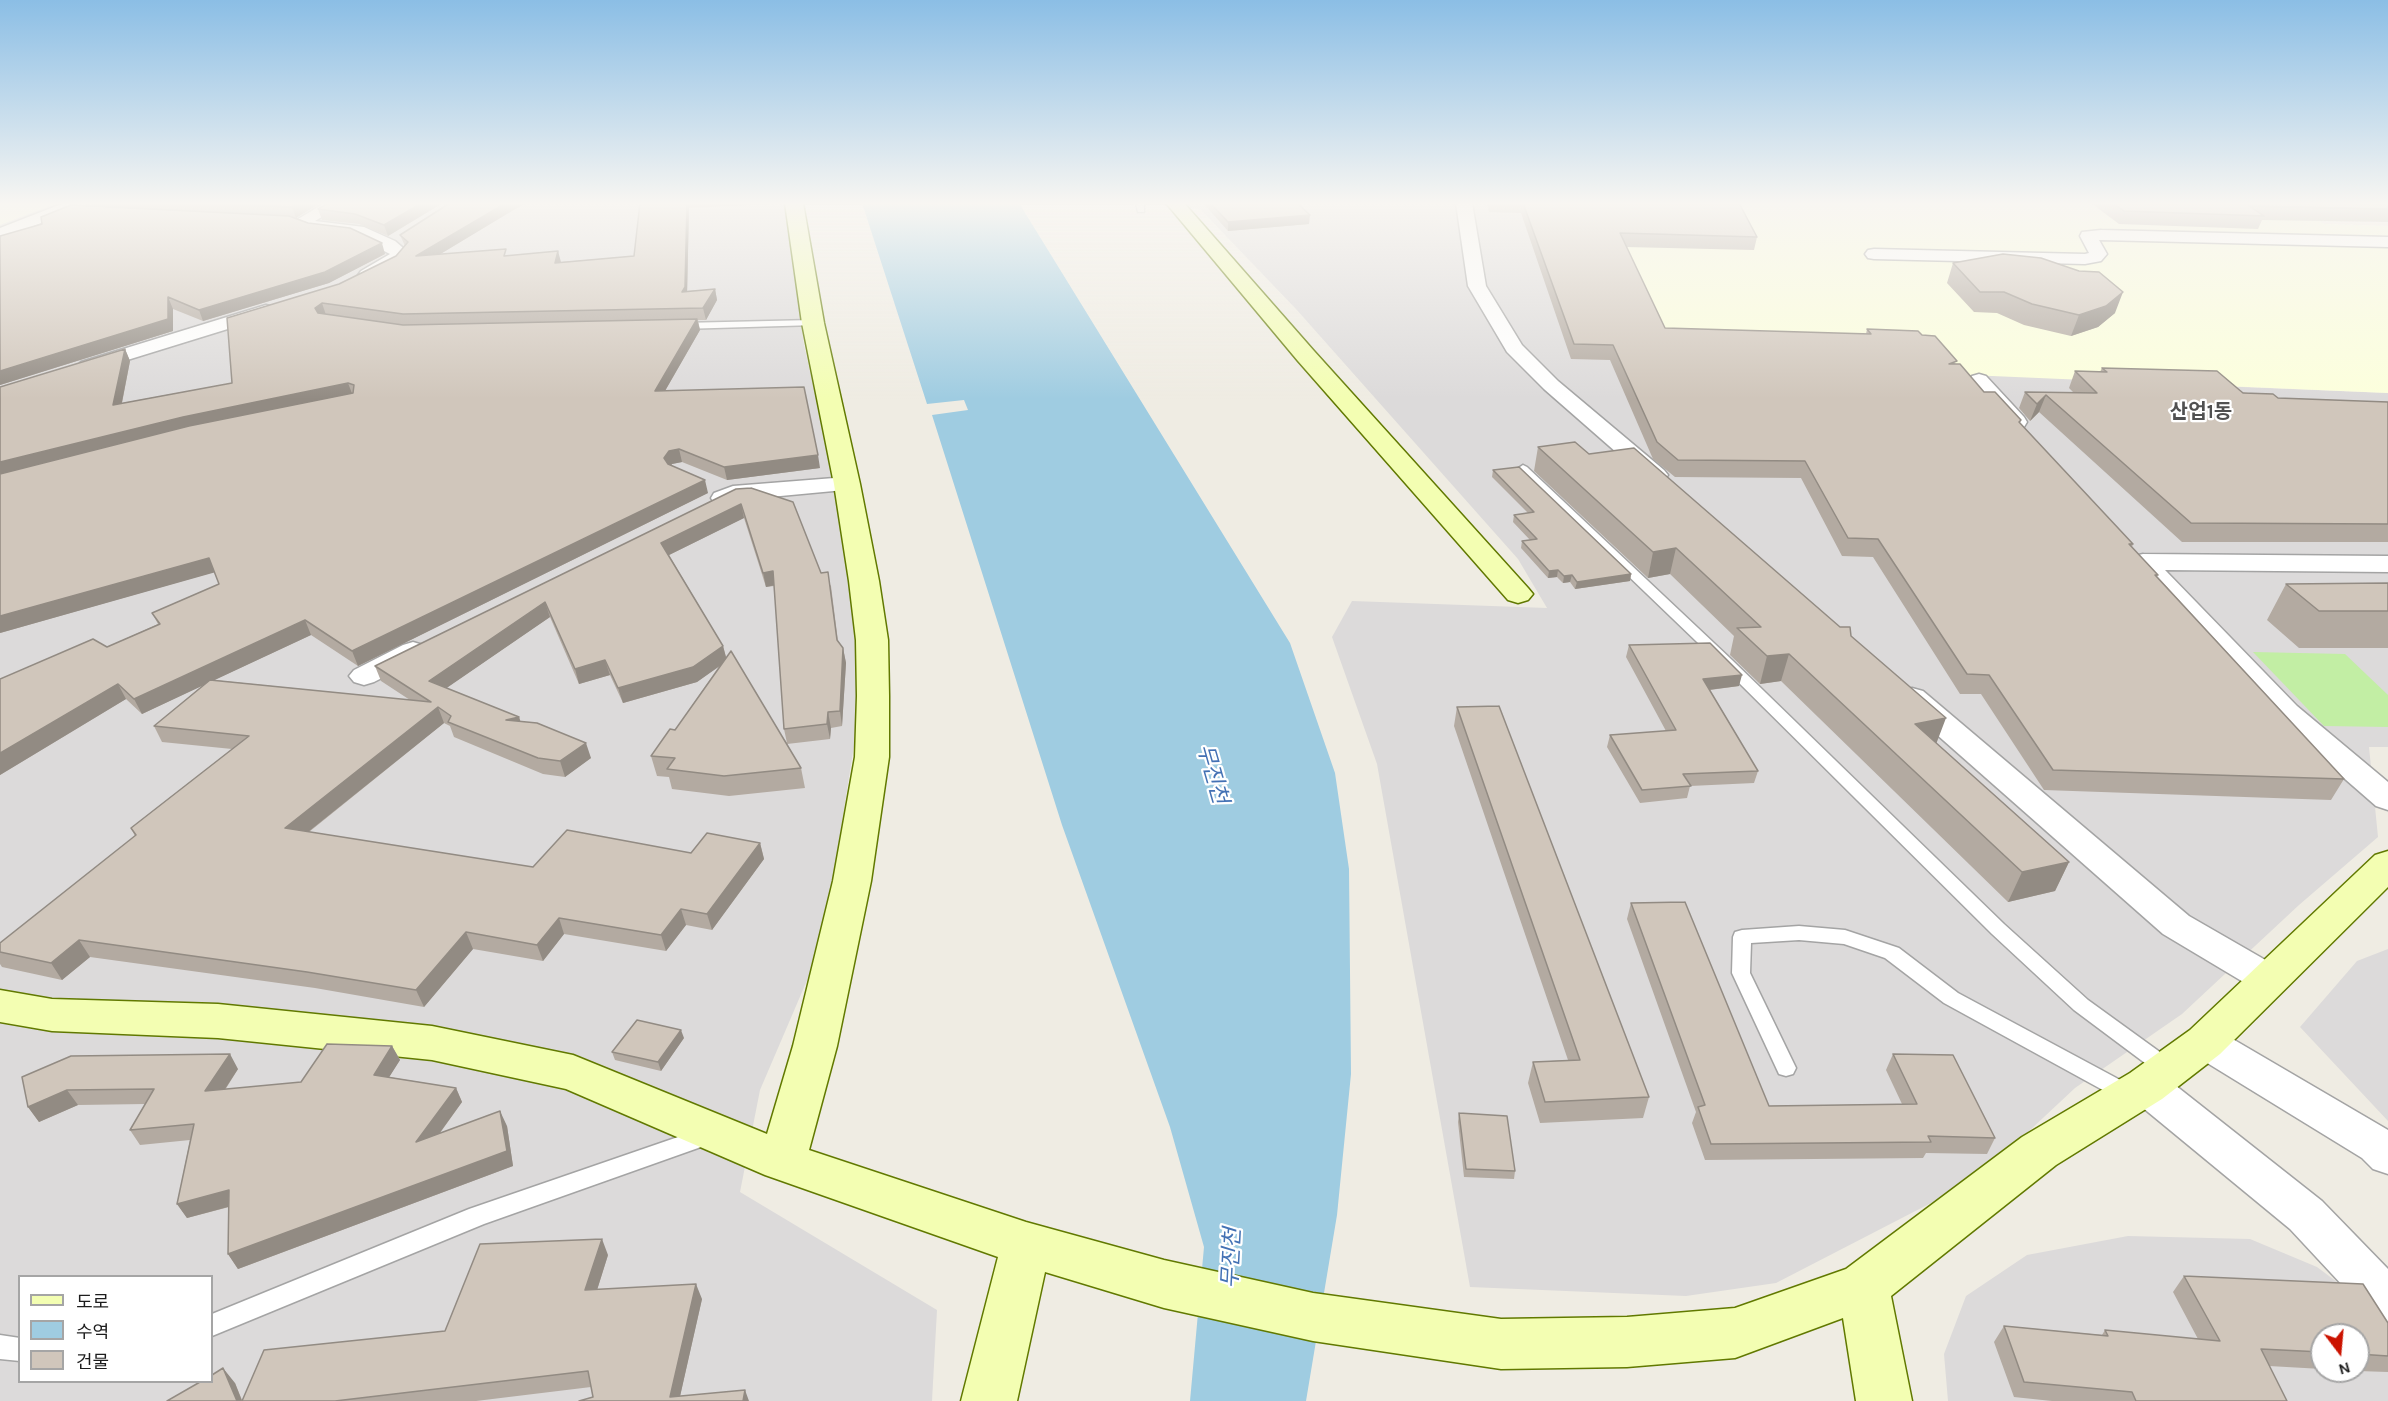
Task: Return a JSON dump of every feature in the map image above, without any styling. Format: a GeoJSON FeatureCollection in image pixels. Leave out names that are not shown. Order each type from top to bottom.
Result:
{"type":"FeatureCollection","features":[{"type":"Feature","properties":{"kind":"street"},"geometry":{"type":"LineString","coordinates":[[354,281],[379,268]]}},
{"type":"Feature","properties":{"kind":"street"},"geometry":{"type":"LineString","coordinates":[[782,1161],[815,1046],[835,958],[852,881],[872,757],[872,640],[847,484],[813,324],[804,268]]}},
{"type":"Feature","properties":{"kind":"street"},"geometry":{"type":"LineString","coordinates":[[1230,268],[1518,594]]}},
{"type":"Feature","properties":{"kind":"street"},"geometry":{"type":"LineString","coordinates":[[1474,268],[1477,286],[1514,348],[1551,385],[1677,494]]}},
{"type":"Feature","properties":{"kind":"street"},"geometry":{"type":"LineString","coordinates":[[66,373],[289,304]]}},
{"type":"Feature","properties":{"kind":"street"},"geometry":{"type":"LineString","coordinates":[[1979,380],[2033,441]]}},
{"type":"Feature","properties":{"kind":"street"},"geometry":{"type":"LineString","coordinates":[[701,509],[722,489],[847,484]]}},
{"type":"Feature","properties":{"kind":"street"},"geometry":{"type":"LineString","coordinates":[[2388,564],[2135,554],[2286,712],[2388,799]]}},
{"type":"Feature","properties":{"kind":"street"},"geometry":{"type":"LineString","coordinates":[[364,676],[438,639]]}},
{"type":"Feature","properties":{"kind":"street"},"geometry":{"type":"LineString","coordinates":[[1894,681],[2175,925],[2268,980]]}},
{"type":"Feature","properties":{"kind":"street"},"geometry":{"type":"LineString","coordinates":[[0,1006],[52,1015],[218,1021],[432,1043],[573,1073],[782,1161],[1026,1244],[1164,1284],[1313,1317],[1502,1344],[1627,1342],[1735,1332],[1863,1287],[2039,1151],[2148,1083],[2205,1042],[2388,864]]}},
{"type":"Feature","properties":{"kind":"street"},"geometry":{"type":"LineString","coordinates":[[2205,1042],[2384,1149]]}},
{"type":"Feature","properties":{"kind":"street"},"geometry":{"type":"LineString","coordinates":[[2148,1083],[2306,1215],[2388,1301]]}},
{"type":"Feature","properties":{"kind":"street"},"geometry":{"type":"LineString","coordinates":[[989,1401],[1026,1244]]}},
{"type":"Feature","properties":{"kind":"street"},"geometry":{"type":"LineString","coordinates":[[1863,1287],[1884,1401]]}},
{"type":"Feature","properties":{"kind":"lane"},"geometry":{"type":"LineString","coordinates":[[667,327],[813,324]]}},
{"type":"Feature","properties":{"kind":"lane"},"geometry":{"type":"LineString","coordinates":[[1523,469],[1728,663],[1998,929],[2081,1005],[2148,1083]]}},
{"type":"Feature","properties":{"kind":"lane"},"geometry":{"type":"LineString","coordinates":[[1786,1068],[1741,973],[1742,937],[1799,933],[1845,937],[1892,953],[1951,998],[2148,1083]]}},
{"type":"Feature","properties":{"kind":"lane"},"geometry":{"type":"LineString","coordinates":[[213,1324],[477,1216],[716,1133]]}},
{"type":"Feature","properties":{"kind":"lane"},"geometry":{"type":"LineString","coordinates":[[0,1347],[18,1350]]}},
{"type":"Feature","properties":{"kind":"shaded area"},"geometry":{"type":"Polygon","coordinates":[[[0,268],[794,268],[804,345],[833,472],[860,637],[855,739],[823,943],[760,1090],[740,1192],[937,1310],[932,1401],[0,1401],[0,268]]]}},
{"type":"Feature","properties":{"kind":"shaded area"},"geometry":{"type":"Polygon","coordinates":[[[1257,268],[1866,268],[2095,381],[2388,393],[2388,747],[2369,747],[2378,837],[2299,905],[2182,1014],[2075,1088],[1997,1161],[1960,1188],[1776,1283],[1686,1296],[1470,1287],[1377,764],[1332,637],[1352,601],[1547,608],[1518,559],[1296,309],[1257,268]]]}},
{"type":"Feature","properties":{"kind":"shaded area"},"geometry":{"type":"Polygon","coordinates":[[[1579,268],[2388,268],[2388,393],[1619,360],[1579,268]]]}},
{"type":"Feature","properties":{"kind":"shaded area"},"geometry":{"type":"Polygon","coordinates":[[[2388,949],[2388,1121],[2300,1027],[2357,961],[2388,949]]]}},
{"type":"Feature","properties":{"kind":"shaded area"},"geometry":{"type":"Polygon","coordinates":[[[2128,1236],[2250,1239],[2317,1267],[2373,1309],[2388,1326],[2388,1401],[1948,1401],[1944,1354],[1966,1296],[2027,1255],[2128,1236]]]}},
{"type":"Feature","properties":{"kind":"green space"},"geometry":{"type":"Polygon","coordinates":[[[2253,652],[2345,654],[2388,695],[2388,727],[2324,726],[2253,652]]]}},
{"type":"Feature","properties":{"kind":"water","name":"무진천"},"geometry":{"type":"Polygon","coordinates":[[[883,268],[1059,268],[1290,643],[1335,773],[1349,869],[1351,1074],[1337,1215],[1306,1401],[1190,1401],[1204,1247],[1170,1127],[1062,825],[932,415],[968,410],[964,400],[927,404],[883,268]]]}},
{"type":"Feature","properties":{"kind":"building"},"geometry":{"type":"Polygon","coordinates":[[[0,268],[332,268],[199,310],[168,297],[168,319],[0,371],[0,268]]]}},
{"type":"Feature","properties":{"kind":"building"},"geometry":{"type":"Polygon","coordinates":[[[371,268],[685,268],[685,287],[682,292],[715,289],[703,308],[403,314],[322,303],[315,308],[318,313],[403,325],[697,319],[655,391],[804,387],[818,455],[724,467],[679,449],[669,451],[664,458],[668,464],[705,480],[352,651],[305,620],[134,699],[118,684],[0,753],[0,679],[93,639],[107,647],[160,624],[152,613],[219,584],[209,558],[0,616],[0,474],[189,426],[353,393],[354,385],[348,383],[183,417],[0,462],[0,387],[125,349],[113,405],[232,383],[227,318],[339,284],[371,268]]]}},
{"type":"Feature","properties":{"kind":"building"},"geometry":{"type":"Polygon","coordinates":[[[1547,268],[1637,268],[1665,328],[1871,334],[1867,329],[1918,331],[1922,335],[1935,336],[1957,361],[1949,364],[1960,364],[1984,392],[1995,392],[2021,420],[2019,422],[2133,544],[2129,544],[2158,575],[2155,575],[2344,779],[2053,770],[1989,675],[1967,674],[1878,539],[1848,538],[1805,461],[1678,460],[1657,442],[1613,345],[1574,344],[1547,268]]]}},
{"type":"Feature","properties":{"kind":"building"},"geometry":{"type":"Polygon","coordinates":[[[1958,268],[2071,268],[2099,272],[2123,292],[2106,306],[2079,315],[2032,304],[2004,292],[1980,292],[1958,268]]]}},
{"type":"Feature","properties":{"kind":"building"},"geometry":{"type":"Polygon","coordinates":[[[2102,368],[2217,371],[2243,393],[2273,394],[2278,398],[2388,402],[2388,524],[2191,523],[2046,395],[2037,404],[2025,392],[2097,393],[2075,371],[2107,372],[2102,368]]]}},
{"type":"Feature","properties":{"kind":"building"},"geometry":{"type":"Polygon","coordinates":[[[1575,442],[1589,454],[1634,448],[1840,627],[1850,627],[1851,636],[1946,718],[1915,724],[2069,862],[2022,872],[1789,654],[1767,656],[1737,628],[1761,627],[1676,548],[1653,552],[1538,447],[1575,442]]]}},
{"type":"Feature","properties":{"kind":"building"},"geometry":{"type":"Polygon","coordinates":[[[1519,467],[1631,574],[1577,582],[1572,575],[1564,576],[1558,570],[1549,571],[1522,541],[1537,539],[1514,515],[1534,512],[1493,470],[1519,467]]]}},
{"type":"Feature","properties":{"kind":"building"},"geometry":{"type":"Polygon","coordinates":[[[751,488],[793,502],[821,573],[828,572],[837,640],[843,648],[840,711],[828,712],[827,724],[784,729],[773,571],[763,573],[741,504],[661,543],[723,646],[693,667],[618,688],[605,660],[575,669],[545,602],[429,681],[519,717],[506,720],[537,723],[586,743],[560,761],[538,758],[448,722],[451,716],[438,707],[285,828],[533,867],[567,830],[691,853],[707,833],[760,843],[707,914],[681,909],[661,935],[559,918],[537,945],[466,932],[416,990],[307,972],[79,940],[51,963],[0,952],[0,943],[136,835],[131,828],[249,736],[154,726],[210,680],[431,702],[375,666],[736,489],[751,488]]]}},
{"type":"Feature","properties":{"kind":"building"},"geometry":{"type":"Polygon","coordinates":[[[2388,583],[2388,611],[2319,611],[2286,584],[2388,583]]]}},
{"type":"Feature","properties":{"kind":"building"},"geometry":{"type":"Polygon","coordinates":[[[1710,643],[1742,675],[1703,679],[1758,771],[1683,774],[1691,786],[1642,790],[1610,735],[1676,730],[1629,645],[1710,643]]]}},
{"type":"Feature","properties":{"kind":"building"},"geometry":{"type":"Polygon","coordinates":[[[731,651],[801,768],[724,776],[667,769],[675,758],[651,756],[670,729],[675,730],[731,651]]]}},
{"type":"Feature","properties":{"kind":"building"},"geometry":{"type":"Polygon","coordinates":[[[1499,706],[1649,1097],[1545,1102],[1533,1062],[1580,1060],[1457,707],[1499,706]]]}},
{"type":"Feature","properties":{"kind":"building"},"geometry":{"type":"Polygon","coordinates":[[[1685,902],[1769,1106],[1917,1104],[1893,1054],[1953,1055],[1995,1138],[1928,1136],[1931,1142],[1711,1144],[1698,1107],[1705,1105],[1631,903],[1685,902]]]}},
{"type":"Feature","properties":{"kind":"building"},"geometry":{"type":"Polygon","coordinates":[[[637,1020],[681,1030],[658,1062],[612,1052],[637,1020]]]}},
{"type":"Feature","properties":{"kind":"building"},"geometry":{"type":"Polygon","coordinates":[[[327,1044],[392,1046],[374,1075],[456,1088],[416,1142],[500,1111],[507,1151],[228,1254],[229,1190],[177,1204],[194,1124],[130,1130],[154,1089],[67,1090],[28,1107],[22,1077],[71,1056],[230,1054],[205,1091],[301,1082],[327,1044]]]}},
{"type":"Feature","properties":{"kind":"building"},"geometry":{"type":"Polygon","coordinates":[[[1459,1113],[1507,1116],[1515,1171],[1466,1169],[1459,1113]]]}},
{"type":"Feature","properties":{"kind":"building"},"geometry":{"type":"Polygon","coordinates":[[[602,1239],[585,1290],[696,1284],[670,1397],[745,1390],[743,1401],[579,1401],[593,1397],[588,1371],[335,1401],[242,1401],[264,1350],[445,1331],[480,1244],[602,1239]]]}},
{"type":"Feature","properties":{"kind":"building"},"geometry":{"type":"Polygon","coordinates":[[[2184,1276],[2363,1284],[2388,1323],[2388,1356],[2370,1355],[2370,1323],[2310,1323],[2310,1351],[2261,1349],[2287,1401],[2136,1401],[2132,1392],[2024,1382],[2004,1326],[2108,1336],[2105,1330],[2220,1341],[2184,1276]]]}},
{"type":"Feature","properties":{"kind":"building"},"geometry":{"type":"Polygon","coordinates":[[[223,1368],[237,1401],[167,1401],[198,1383],[213,1383],[213,1374],[223,1368]]]}},
{"type":"Feature","properties":{"kind":"district","name":"산업1동"},"geometry":{"type":"Point","coordinates":[2201,412]}}]}
